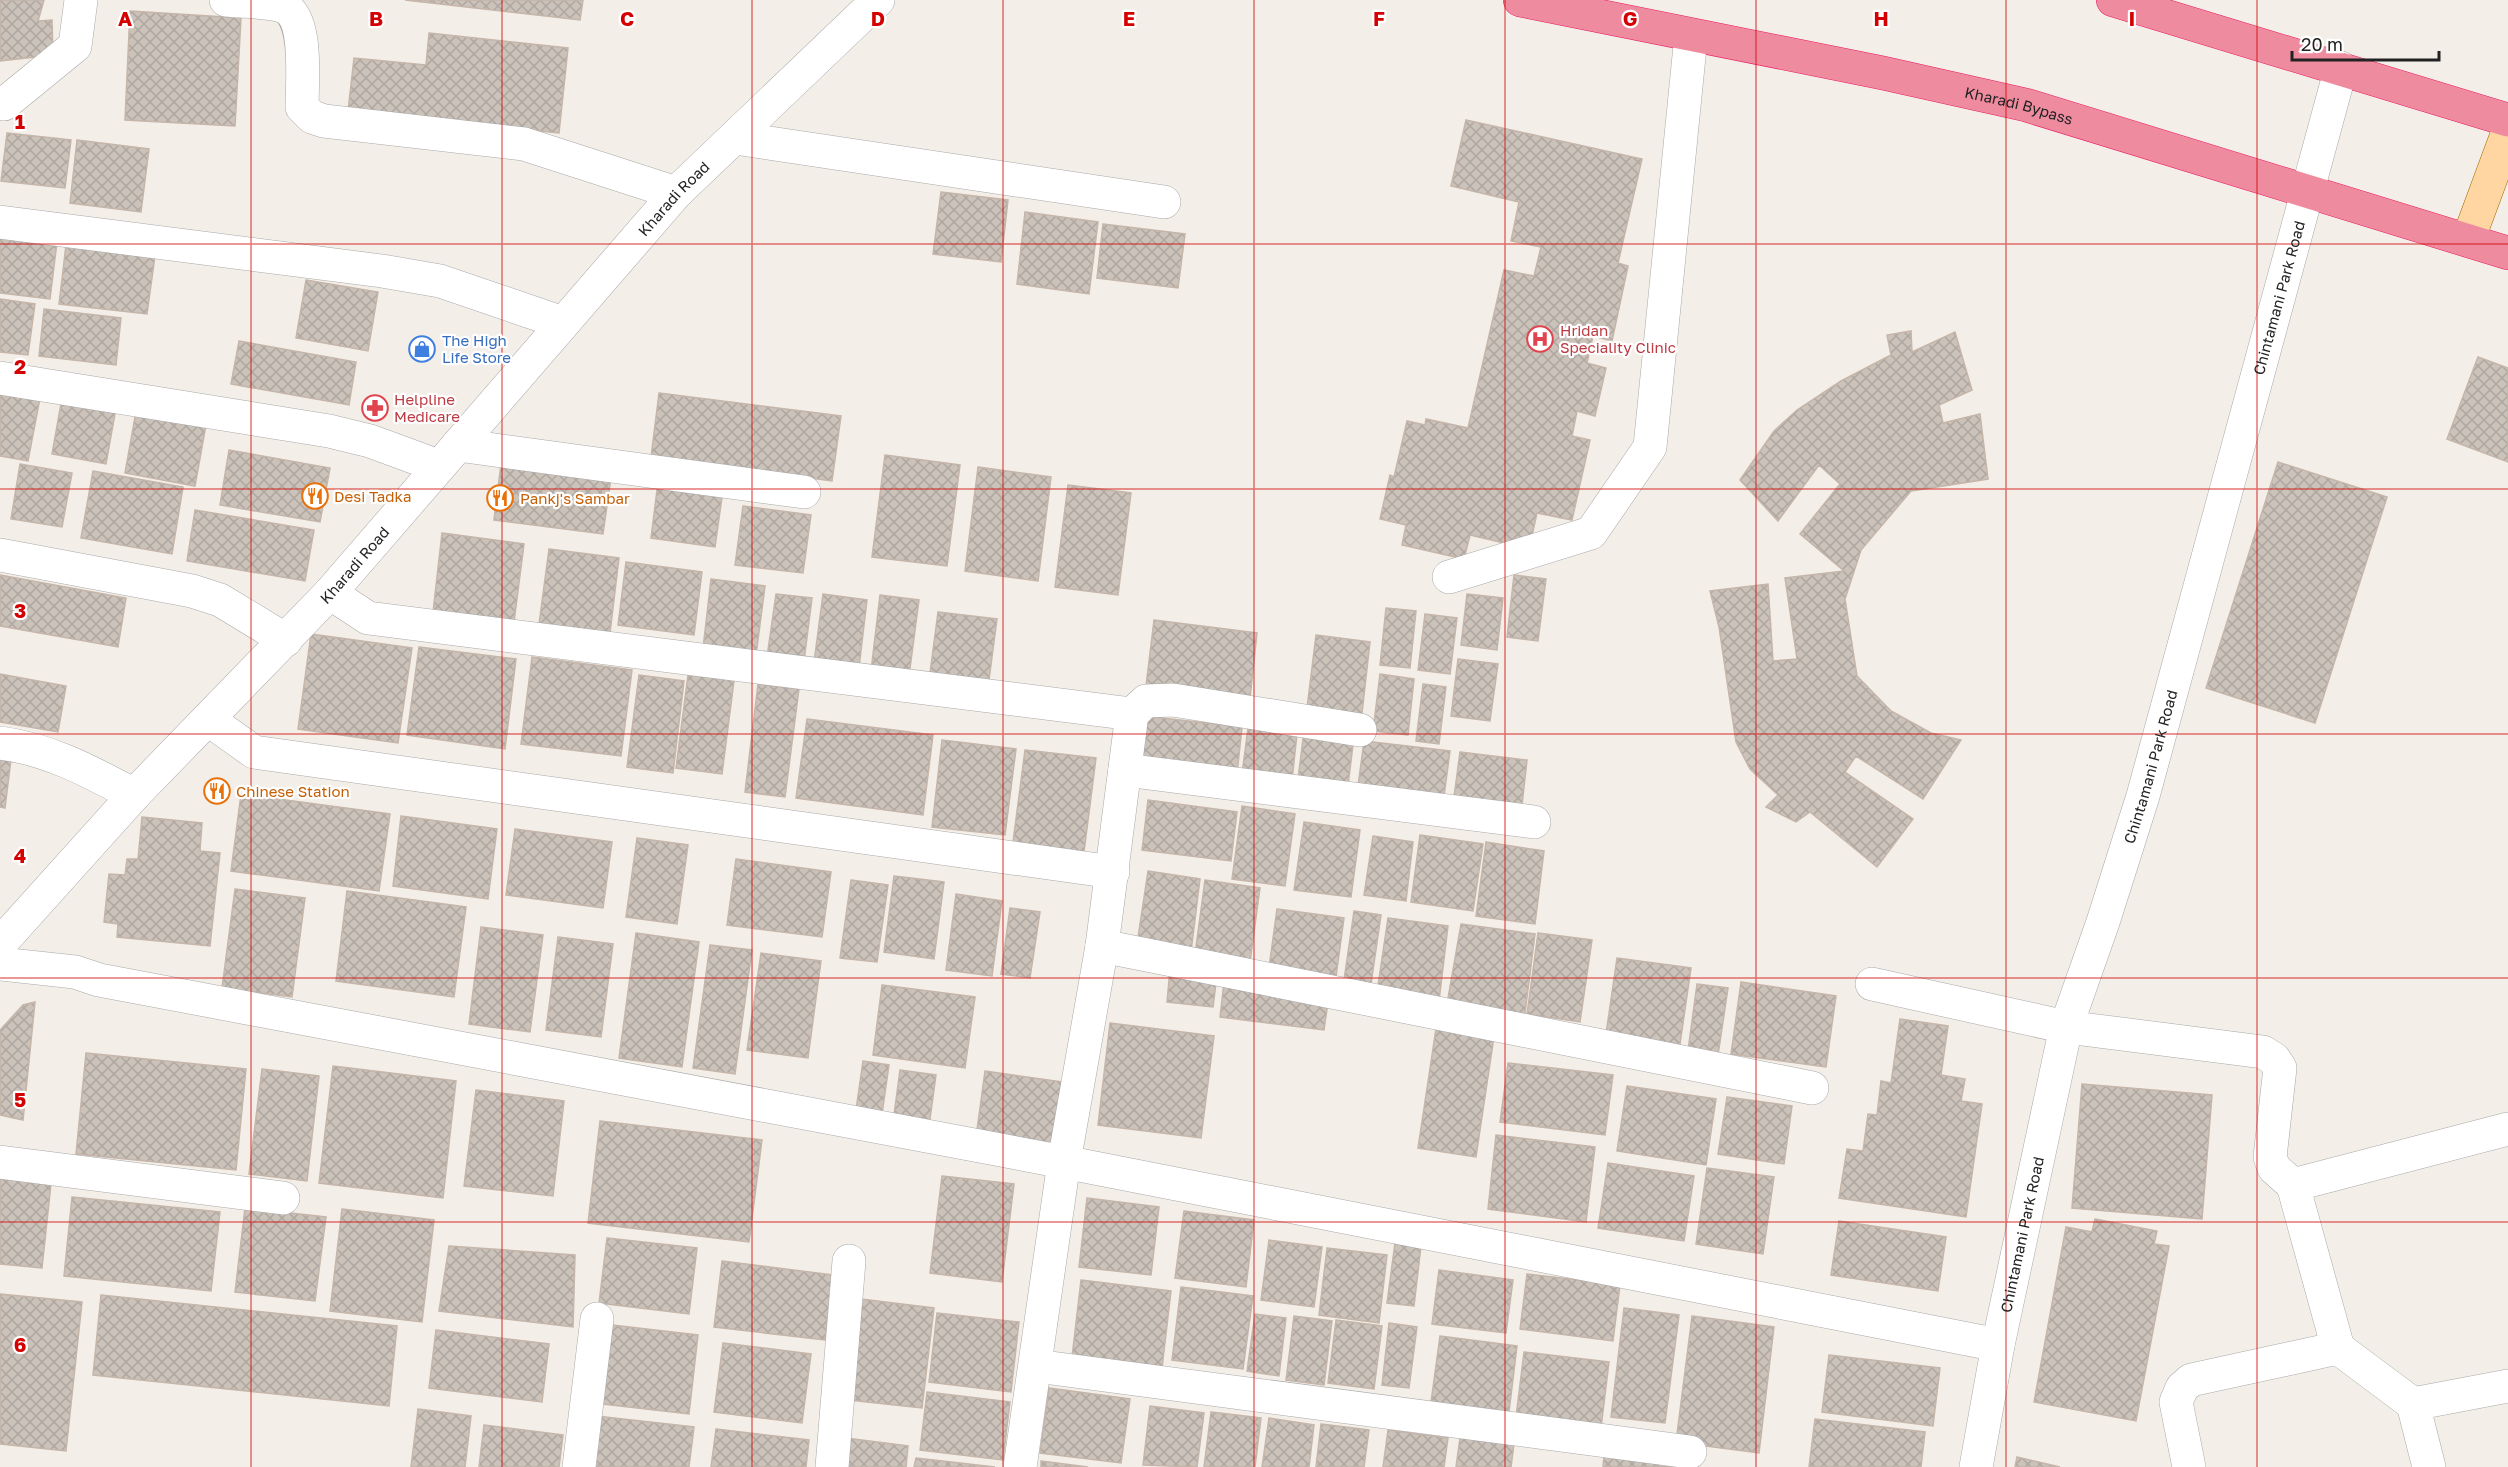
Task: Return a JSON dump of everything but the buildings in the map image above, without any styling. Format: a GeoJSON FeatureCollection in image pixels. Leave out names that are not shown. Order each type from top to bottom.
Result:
{"type":"FeatureCollection","features":[{"type":"Feature","properties":{"kind":"highway","name":"Kharadi Bypass"},"geometry":{"type":"LineString","coordinates":[[1520,0],[1883,73],[2026,105],[2306,189],[2508,253]]}},
{"type":"Feature","properties":{"kind":"highway"},"geometry":{"type":"LineString","coordinates":[[2113,0],[2508,120]]}},
{"type":"Feature","properties":{"kind":"main road"},"geometry":{"type":"LineString","coordinates":[[2468,240],[2508,132]]}},
{"type":"Feature","properties":{"kind":"street"},"geometry":{"type":"LineString","coordinates":[[0,104],[4,104],[75,46],[81,0]]}},
{"type":"Feature","properties":{"kind":"street"},"geometry":{"type":"LineString","coordinates":[[226,0],[284,6],[294,15],[300,33],[302,50],[302,107],[312,117],[324,121],[524,144],[676,193]]}},
{"type":"Feature","properties":{"kind":"street","name":"Kharadi Road"},"geometry":{"type":"LineString","coordinates":[[0,944],[134,795],[330,593],[676,193],[878,0]]}},
{"type":"Feature","properties":{"kind":"street"},"geometry":{"type":"LineString","coordinates":[[1449,577],[1591,533],[1650,447],[1691,36]]}},
{"type":"Feature","properties":{"kind":"street","name":"Chintamani Park Road"},"geometry":{"type":"LineString","coordinates":[[1976,1467],[1998,1345],[2066,1027],[2103,922],[2143,796],[2306,189],[2341,68]]}},
{"type":"Feature","properties":{"kind":"street"},"geometry":{"type":"LineString","coordinates":[[735,138],[1164,202]]}},
{"type":"Feature","properties":{"kind":"street"},"geometry":{"type":"LineString","coordinates":[[0,222],[382,271],[440,281],[563,323]]}},
{"type":"Feature","properties":{"kind":"street"},"geometry":{"type":"LineString","coordinates":[[0,378],[329,431],[448,456],[804,492]]}},
{"type":"Feature","properties":{"kind":"street"},"geometry":{"type":"LineString","coordinates":[[0,555],[192,591],[220,600],[285,640]]}},
{"type":"Feature","properties":{"kind":"street"},"geometry":{"type":"LineString","coordinates":[[330,593],[368,618],[1132,714]]}},
{"type":"Feature","properties":{"kind":"street"},"geometry":{"type":"LineString","coordinates":[[1020,1467],[1064,1162],[1102,946],[1132,714],[1146,701],[1173,700],[1360,730]]}},
{"type":"Feature","properties":{"kind":"street"},"geometry":{"type":"LineString","coordinates":[[209,720],[254,752],[1113,872]]}},
{"type":"Feature","properties":{"kind":"street"},"geometry":{"type":"LineString","coordinates":[[0,743],[21,745],[72,762],[134,795]]}},
{"type":"Feature","properties":{"kind":"street"},"geometry":{"type":"LineString","coordinates":[[1125,770],[1534,822]]}},
{"type":"Feature","properties":{"kind":"street"},"geometry":{"type":"LineString","coordinates":[[1102,946],[1812,1088]]}},
{"type":"Feature","properties":{"kind":"street"},"geometry":{"type":"LineString","coordinates":[[0,964],[75,972],[99,980],[1064,1162],[1998,1345]]}},
{"type":"Feature","properties":{"kind":"street"},"geometry":{"type":"LineString","coordinates":[[1872,984],[2066,1027],[2263,1052],[2274,1059],[2280,1068],[2270,1157],[2274,1168],[2293,1185],[2338,1348],[2413,1404],[2429,1467]]}},
{"type":"Feature","properties":{"kind":"street"},"geometry":{"type":"LineString","coordinates":[[2293,1185],[2508,1130]]}},
{"type":"Feature","properties":{"kind":"street"},"geometry":{"type":"LineString","coordinates":[[0,1162],[283,1198]]}},
{"type":"Feature","properties":{"kind":"street"},"geometry":{"type":"LineString","coordinates":[[832,1467],[849,1261]]}},
{"type":"Feature","properties":{"kind":"street"},"geometry":{"type":"LineString","coordinates":[[579,1467],[597,1319]]}},
{"type":"Feature","properties":{"kind":"street"},"geometry":{"type":"LineString","coordinates":[[2189,1467],[2176,1402],[2182,1388],[2192,1380],[2338,1348]]}},
{"type":"Feature","properties":{"kind":"street"},"geometry":{"type":"LineString","coordinates":[[1036,1366],[1690,1452]]}},
{"type":"Feature","properties":{"kind":"street"},"geometry":{"type":"LineString","coordinates":[[2413,1404],[2508,1386]]}},
{"type":"Feature","properties":{"kind":"place","name":"Hridan Speciality Clinic"},"geometry":{"type":"Point","coordinates":[1540,339]}},
{"type":"Feature","properties":{"kind":"place","name":"The High Life Store"},"geometry":{"type":"Point","coordinates":[422,349]}},
{"type":"Feature","properties":{"kind":"place","name":"Helpline Medicare"},"geometry":{"type":"Point","coordinates":[375,408]}},
{"type":"Feature","properties":{"kind":"place","name":"Desi Tadka"},"geometry":{"type":"Point","coordinates":[315,496]}},
{"type":"Feature","properties":{"kind":"place","name":"Pankj's Sambar"},"geometry":{"type":"Point","coordinates":[500,498]}},
{"type":"Feature","properties":{"kind":"place","name":"Chinese Station"},"geometry":{"type":"Point","coordinates":[217,791]}}]}
